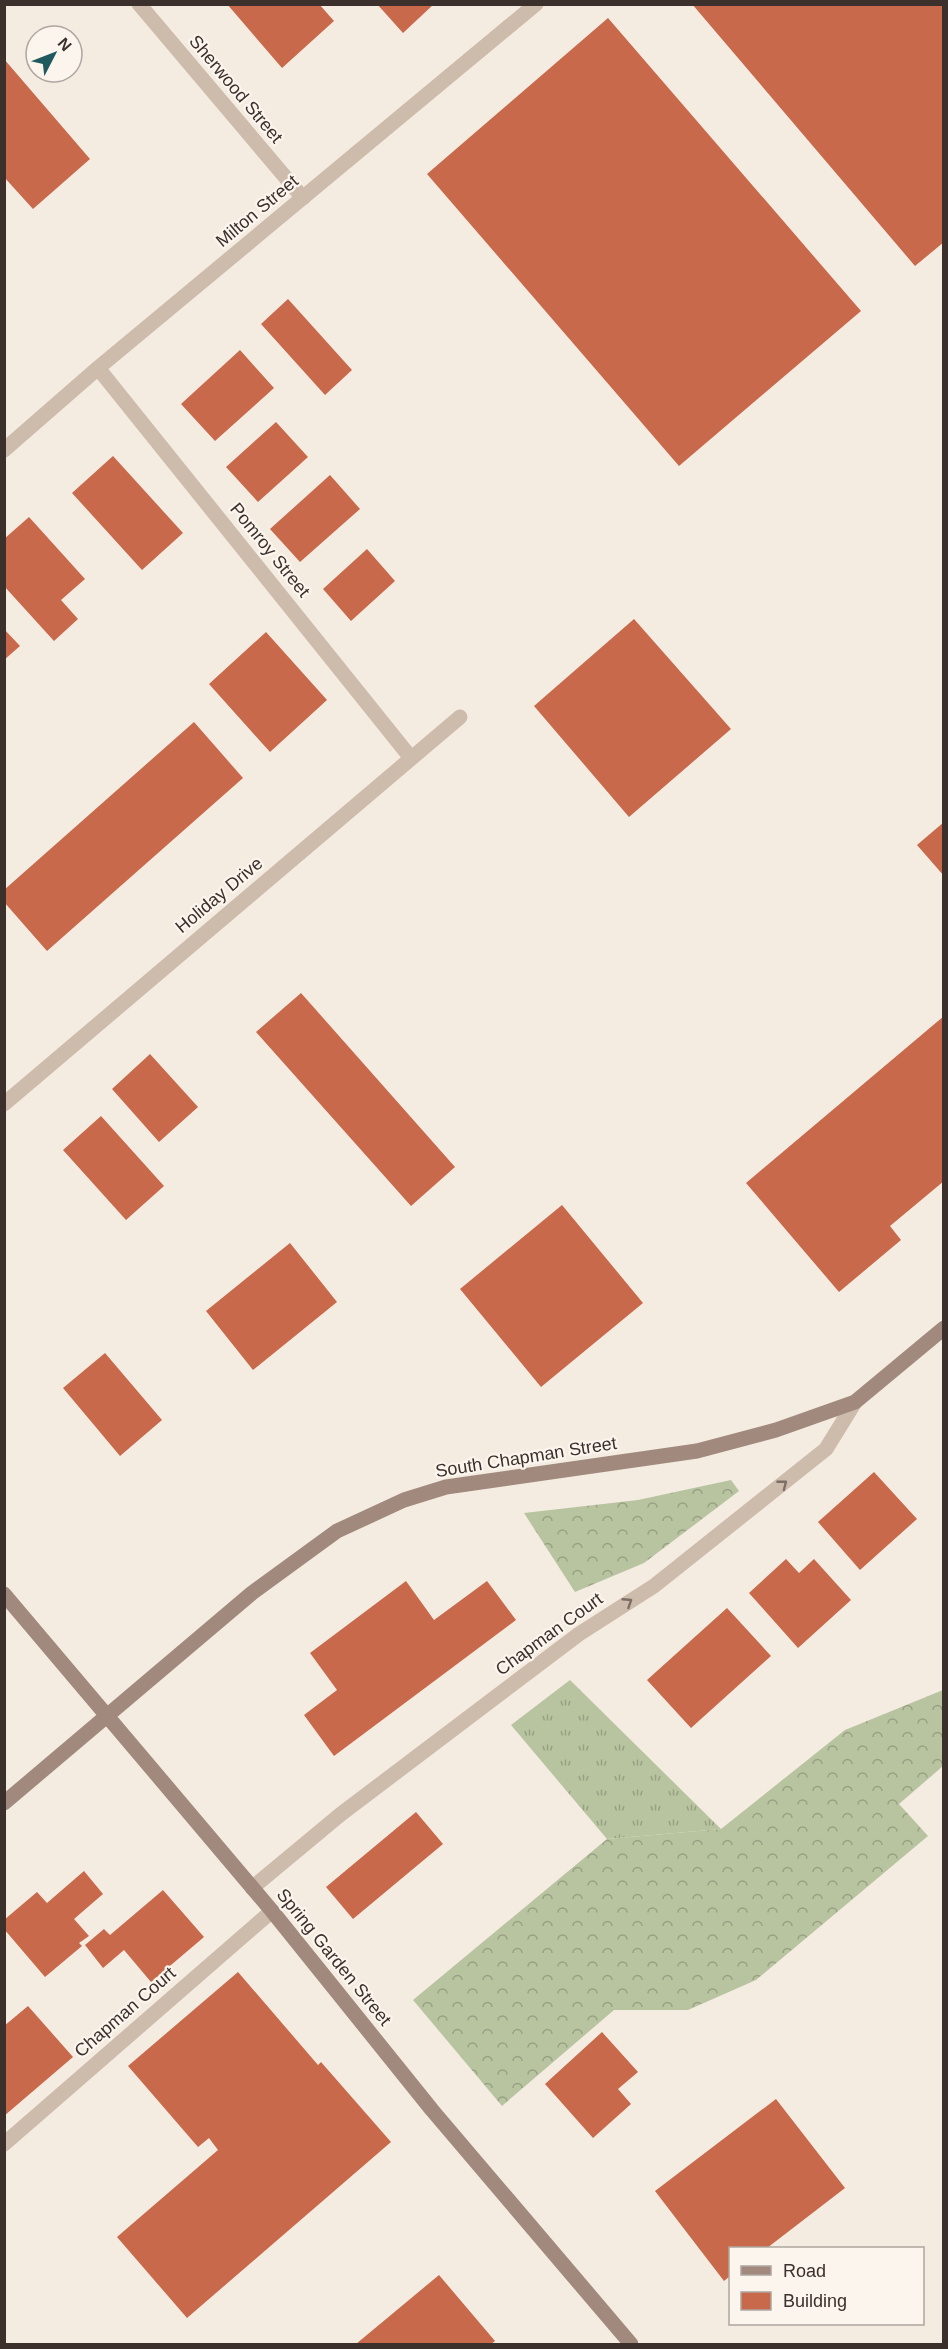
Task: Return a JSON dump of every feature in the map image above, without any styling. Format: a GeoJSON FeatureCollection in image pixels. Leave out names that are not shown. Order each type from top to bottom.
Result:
{"type":"FeatureCollection","features":[{"type":"Feature","properties":{"kind":"street","name":"Sherwood Street"},"geometry":{"type":"LineString","coordinates":[[139,4],[303,198]]}},
{"type":"Feature","properties":{"kind":"street","name":"Milton Street"},"geometry":{"type":"LineString","coordinates":[[4,450],[98,368],[536,4]]}},
{"type":"Feature","properties":{"kind":"street","name":"Pomroy Street"},"geometry":{"type":"LineString","coordinates":[[98,368],[411,758]]}},
{"type":"Feature","properties":{"kind":"street","name":"Holiday Drive"},"geometry":{"type":"LineString","coordinates":[[4,1104],[460,717]]}},
{"type":"Feature","properties":{"kind":"street","name":"South Chapman Street"},"geometry":{"type":"LineString","coordinates":[[4,1803],[296,1558],[337,1531],[404,1500],[446,1486],[697,1450],[776,1430],[855,1402],[944,1328]]}},
{"type":"Feature","properties":{"kind":"street","name":"Chapman Court"},"geometry":{"type":"LineString","coordinates":[[252,1888],[341,1814],[579,1634],[654,1586],[826,1449],[855,1402]]}},
{"type":"Feature","properties":{"kind":"street","name":"Spring Garden Street"},"geometry":{"type":"LineString","coordinates":[[4,1594],[272,1911],[432,2110],[631,2344]]}},
{"type":"Feature","properties":{"kind":"street","name":"Chapman Court"},"geometry":{"type":"LineString","coordinates":[[4,2144],[272,1911]]}},
{"type":"Feature","properties":{"kind":"green space"},"geometry":{"type":"Polygon","coordinates":[[[731,1480],[739,1491],[644,1563],[575,1592],[524,1513],[638,1500],[731,1480]]]}},
{"type":"Feature","properties":{"kind":"green space"},"geometry":{"type":"Polygon","coordinates":[[[570,1680],[721,1829],[607,1839],[511,1725],[570,1680]]]}},
{"type":"Feature","properties":{"kind":"green space"},"geometry":{"type":"Polygon","coordinates":[[[943,1690],[943,1766],[899,1804],[928,1836],[756,1980],[688,2010],[614,2010],[502,2106],[413,2000],[607,1839],[721,1829],[845,1730],[943,1690]]]}},
{"type":"Feature","properties":{"kind":"building"},"geometry":{"type":"Polygon","coordinates":[[[227,4],[319,4],[334,21],[282,68],[227,4]]]}},
{"type":"Feature","properties":{"kind":"building"},"geometry":{"type":"Polygon","coordinates":[[[377,4],[434,4],[403,33],[377,4]]]}},
{"type":"Feature","properties":{"kind":"building"},"geometry":{"type":"Polygon","coordinates":[[[692,4],[944,4],[944,242],[915,266],[692,4]]]}},
{"type":"Feature","properties":{"kind":"building"},"geometry":{"type":"Polygon","coordinates":[[[608,18],[861,311],[679,466],[427,174],[608,18]]]}},
{"type":"Feature","properties":{"kind":"building"},"geometry":{"type":"Polygon","coordinates":[[[4,59],[90,159],[33,209],[4,177],[4,59]]]}},
{"type":"Feature","properties":{"kind":"building"},"geometry":{"type":"Polygon","coordinates":[[[288,299],[352,370],[325,395],[261,324],[288,299]]]}},
{"type":"Feature","properties":{"kind":"building"},"geometry":{"type":"Polygon","coordinates":[[[240,350],[274,388],[215,441],[181,404],[240,350]]]}},
{"type":"Feature","properties":{"kind":"building"},"geometry":{"type":"Polygon","coordinates":[[[276,422],[308,457],[258,502],[226,467],[276,422]]]}},
{"type":"Feature","properties":{"kind":"building"},"geometry":{"type":"Polygon","coordinates":[[[113,456],[183,533],[142,570],[72,493],[113,456]]]}},
{"type":"Feature","properties":{"kind":"building"},"geometry":{"type":"Polygon","coordinates":[[[330,475],[360,509],[300,562],[270,529],[330,475]]]}},
{"type":"Feature","properties":{"kind":"building"},"geometry":{"type":"Polygon","coordinates":[[[29,517],[85,579],[61,600],[78,619],[54,641],[4,586],[4,539],[29,517]]]}},
{"type":"Feature","properties":{"kind":"building"},"geometry":{"type":"Polygon","coordinates":[[[367,549],[395,581],[351,621],[323,589],[367,549]]]}},
{"type":"Feature","properties":{"kind":"building"},"geometry":{"type":"Polygon","coordinates":[[[634,619],[731,729],[629,817],[534,706],[634,619]]]}},
{"type":"Feature","properties":{"kind":"building"},"geometry":{"type":"Polygon","coordinates":[[[4,629],[20,646],[4,660],[4,629]]]}},
{"type":"Feature","properties":{"kind":"building"},"geometry":{"type":"Polygon","coordinates":[[[266,632],[327,700],[270,752],[209,684],[266,632]]]}},
{"type":"Feature","properties":{"kind":"building"},"geometry":{"type":"Polygon","coordinates":[[[194,722],[243,778],[47,951],[4,902],[4,890],[194,722]]]}},
{"type":"Feature","properties":{"kind":"building"},"geometry":{"type":"Polygon","coordinates":[[[944,822],[944,876],[917,845],[944,822]]]}},
{"type":"Feature","properties":{"kind":"building"},"geometry":{"type":"Polygon","coordinates":[[[301,993],[455,1167],[411,1206],[256,1032],[301,993]]]}},
{"type":"Feature","properties":{"kind":"building"},"geometry":{"type":"Polygon","coordinates":[[[944,1016],[944,1181],[890,1226],[901,1240],[839,1292],[746,1183],[944,1016]]]}},
{"type":"Feature","properties":{"kind":"building"},"geometry":{"type":"Polygon","coordinates":[[[150,1054],[198,1107],[159,1142],[112,1089],[150,1054]]]}},
{"type":"Feature","properties":{"kind":"building"},"geometry":{"type":"Polygon","coordinates":[[[101,1116],[164,1186],[126,1220],[63,1150],[101,1116]]]}},
{"type":"Feature","properties":{"kind":"building"},"geometry":{"type":"Polygon","coordinates":[[[562,1205],[643,1303],[541,1387],[460,1289],[562,1205]]]}},
{"type":"Feature","properties":{"kind":"building"},"geometry":{"type":"Polygon","coordinates":[[[290,1243],[337,1302],[253,1370],[206,1311],[290,1243]]]}},
{"type":"Feature","properties":{"kind":"building"},"geometry":{"type":"Polygon","coordinates":[[[105,1353],[162,1420],[120,1456],[63,1388],[105,1353]]]}},
{"type":"Feature","properties":{"kind":"building"},"geometry":{"type":"Polygon","coordinates":[[[874,1472],[917,1519],[860,1570],[818,1522],[874,1472]]]}},
{"type":"Feature","properties":{"kind":"building"},"geometry":{"type":"Polygon","coordinates":[[[786,1559],[799,1573],[814,1559],[851,1600],[798,1648],[749,1593],[786,1559]]]}},
{"type":"Feature","properties":{"kind":"building"},"geometry":{"type":"Polygon","coordinates":[[[406,1581],[434,1620],[487,1581],[516,1620],[334,1756],[304,1715],[337,1690],[310,1653],[406,1581]]]}},
{"type":"Feature","properties":{"kind":"building"},"geometry":{"type":"Polygon","coordinates":[[[727,1608],[771,1656],[691,1728],[647,1680],[727,1608]]]}},
{"type":"Feature","properties":{"kind":"building"},"geometry":{"type":"Polygon","coordinates":[[[416,1812],[443,1844],[353,1919],[326,1887],[416,1812]]]}},
{"type":"Feature","properties":{"kind":"building"},"geometry":{"type":"Polygon","coordinates":[[[84,1871],[103,1894],[74,1919],[89,1936],[79,1943],[82,1946],[45,1977],[4,1929],[4,1920],[37,1892],[47,1903],[84,1871]]]}},
{"type":"Feature","properties":{"kind":"building"},"geometry":{"type":"Polygon","coordinates":[[[163,1890],[204,1937],[151,1982],[124,1950],[103,1968],[85,1945],[104,1929],[110,1935],[163,1890]]]}},
{"type":"Feature","properties":{"kind":"building"},"geometry":{"type":"Polygon","coordinates":[[[238,1972],[318,2065],[321,2062],[391,2142],[187,2318],[117,2237],[218,2150],[209,2138],[198,2147],[128,2066],[238,1972]]]}},
{"type":"Feature","properties":{"kind":"building"},"geometry":{"type":"Polygon","coordinates":[[[28,2006],[73,2057],[4,2116],[4,2026],[28,2006]]]}},
{"type":"Feature","properties":{"kind":"building"},"geometry":{"type":"Polygon","coordinates":[[[602,2032],[638,2072],[618,2089],[631,2104],[593,2138],[545,2084],[602,2032]]]}},
{"type":"Feature","properties":{"kind":"building"},"geometry":{"type":"Polygon","coordinates":[[[776,2099],[845,2188],[768,2247],[729,2247],[729,2277],[724,2281],[655,2191],[776,2099]]]}},
{"type":"Feature","properties":{"kind":"building"},"geometry":{"type":"Polygon","coordinates":[[[439,2275],[495,2341],[491,2344],[356,2344],[439,2275]]]}}]}
